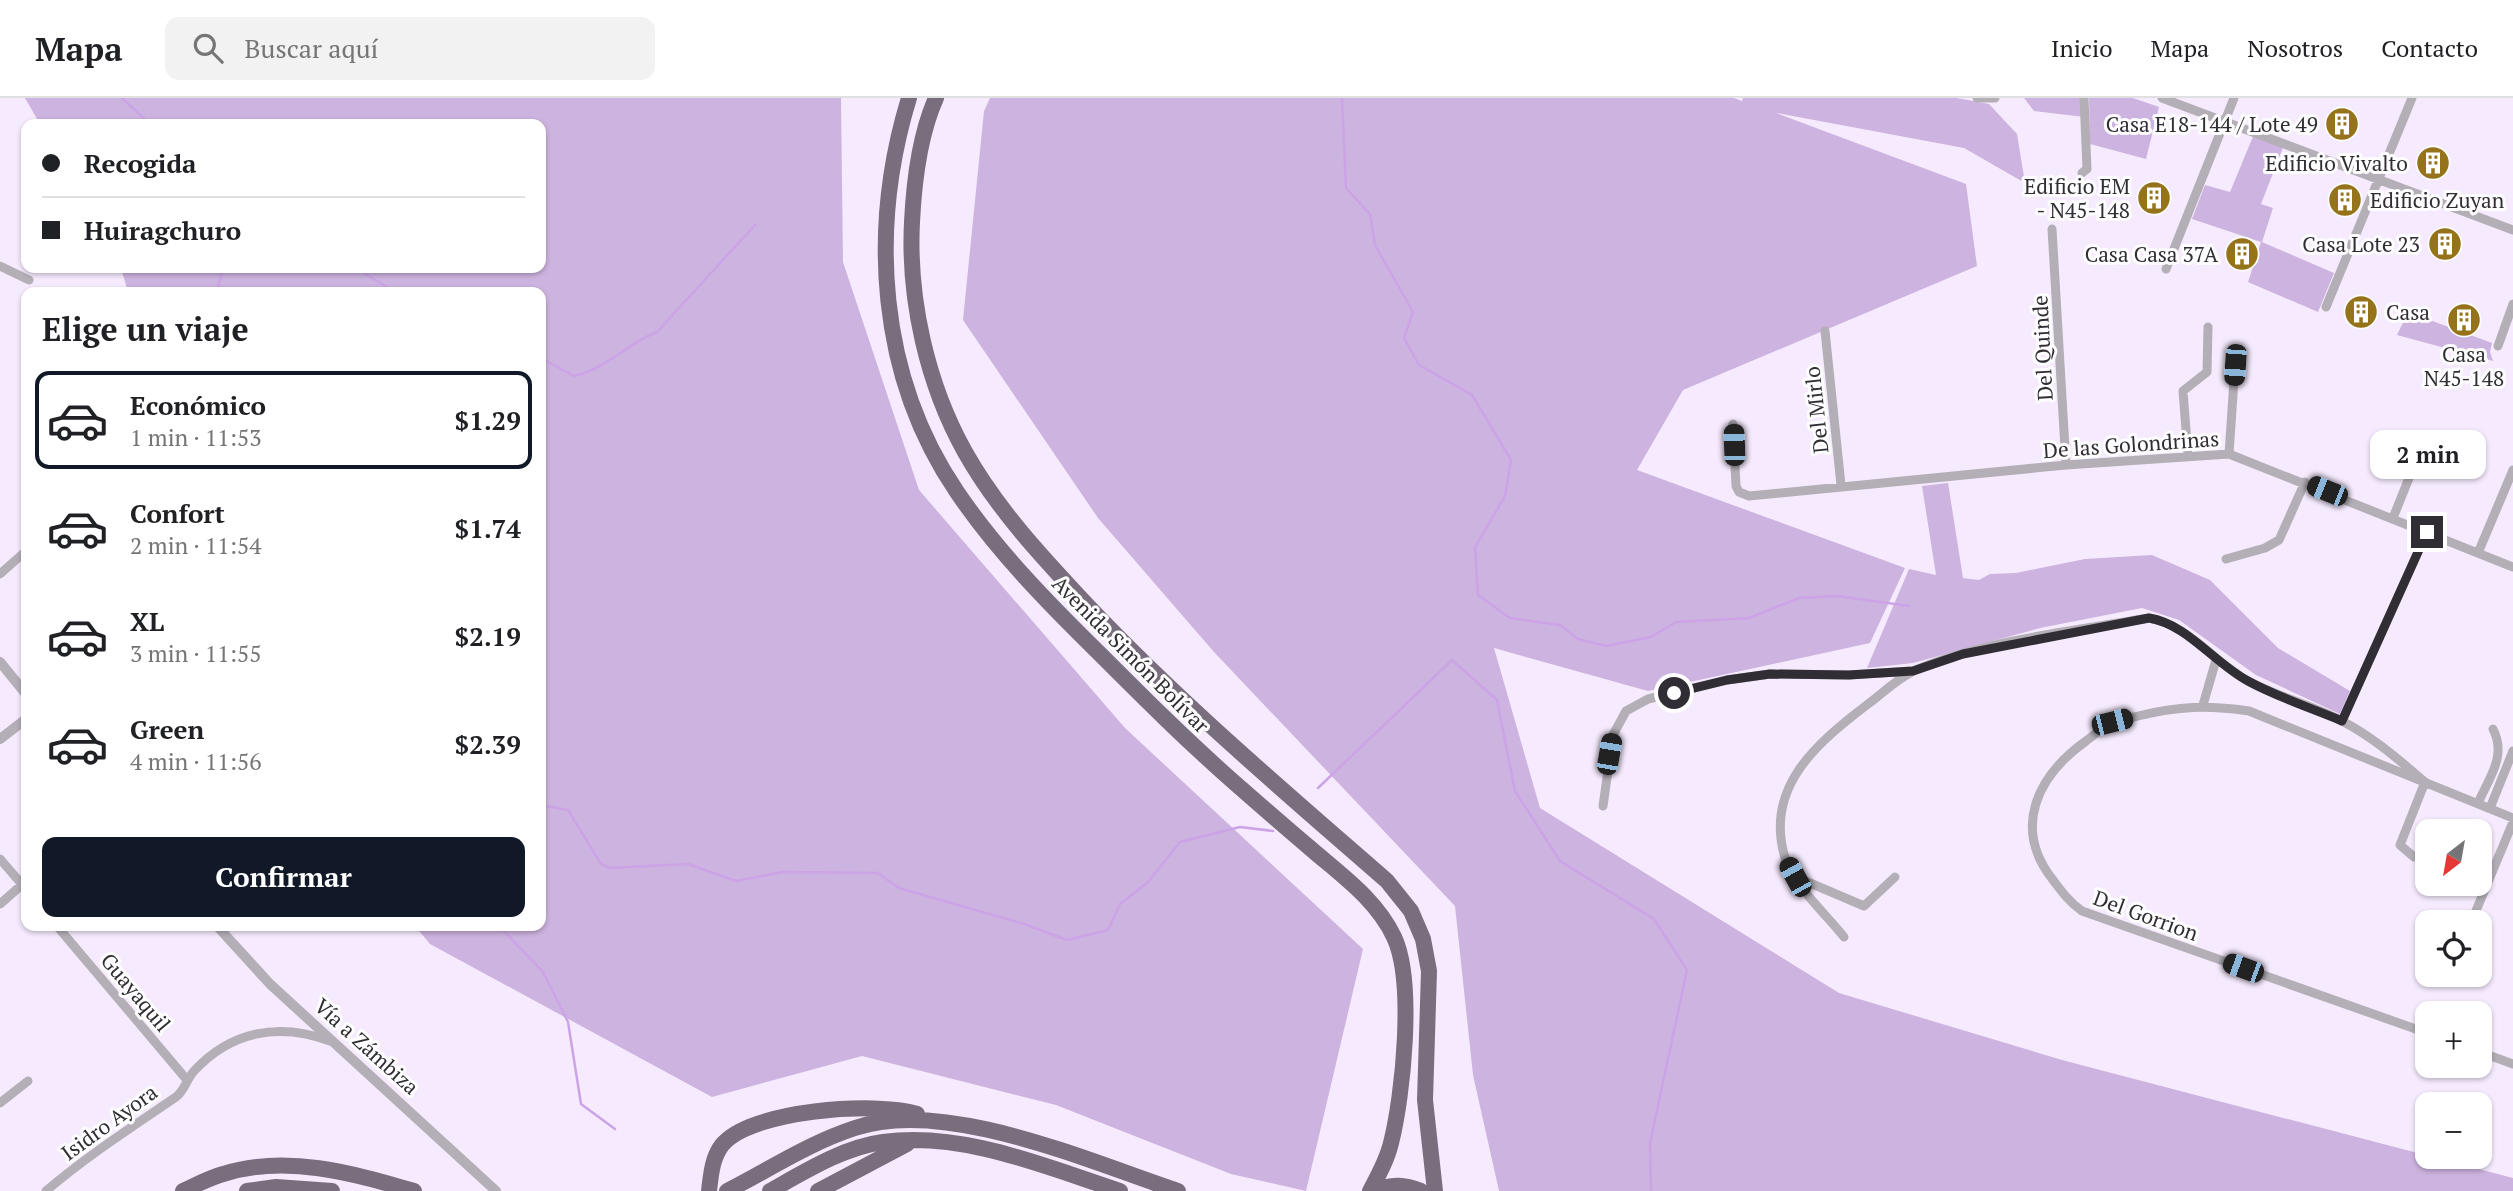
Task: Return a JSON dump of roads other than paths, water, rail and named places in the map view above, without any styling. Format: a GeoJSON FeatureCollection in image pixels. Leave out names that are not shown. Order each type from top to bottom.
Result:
{"type":"FeatureCollection","features":[{"type":"Feature","properties":{"kind":"highway","name":"Avenida Simón Bolívar"},"geometry":{"type":"LineString","coordinates":[[909,98],[887,201],[884,257],[889,320],[905,384],[927,436],[956,491],[1018,570],[1053,608],[1197,750],[1366,896],[1395,937],[1402,959],[1407,996],[1404,1042],[1391,1145],[1370,1191]]}},
{"type":"Feature","properties":{"kind":"highway","name":"Avenida Simón Bolívar"},"geometry":{"type":"LineString","coordinates":[[936,98],[917,164],[910,257],[917,321],[930,366],[964,450],[991,493],[1036,550],[1154,676],[1387,881],[1411,911],[1423,939],[1429,971],[1424,1100],[1435,1191]]}},
{"type":"Feature","properties":{"kind":"highway"},"geometry":{"type":"LineString","coordinates":[[709,1191],[715,1157],[723,1144],[736,1133],[766,1121],[859,1107],[905,1110],[929,1120]]}},
{"type":"Feature","properties":{"kind":"highway"},"geometry":{"type":"LineString","coordinates":[[729,1190],[804,1148],[857,1127],[888,1121],[929,1120],[974,1125],[1178,1191]]}},
{"type":"Feature","properties":{"kind":"highway"},"geometry":{"type":"LineString","coordinates":[[770,1191],[853,1150],[883,1142],[912,1141],[955,1144],[1011,1156],[1120,1191]]}},
{"type":"Feature","properties":{"kind":"highway"},"geometry":{"type":"LineString","coordinates":[[818,1191],[912,1141]]}},
{"type":"Feature","properties":{"kind":"highway"},"geometry":{"type":"LineString","coordinates":[[183,1191],[223,1174],[269,1165],[307,1166],[369,1178],[414,1191]]}},
{"type":"Feature","properties":{"kind":"highway"},"geometry":{"type":"LineString","coordinates":[[1376,1191],[1385,1186],[1404,1185],[1421,1191]]}},
{"type":"Feature","properties":{"kind":"highway"},"geometry":{"type":"LineString","coordinates":[[247,1191],[276,1187],[332,1191]]}},
{"type":"Feature","properties":{"kind":"street"},"geometry":{"type":"LineString","coordinates":[[1977,98],[1996,98]]}},
{"type":"Feature","properties":{"kind":"street"},"geometry":{"type":"LineString","coordinates":[[2082,173],[2087,169],[2084,98]]}},
{"type":"Feature","properties":{"kind":"street"},"geometry":{"type":"LineString","coordinates":[[2162,98],[2513,230]]}},
{"type":"Feature","properties":{"kind":"street"},"geometry":{"type":"LineString","coordinates":[[2165,269],[2234,98]]}},
{"type":"Feature","properties":{"kind":"street"},"geometry":{"type":"LineString","coordinates":[[2326,307],[2412,98]]}},
{"type":"Feature","properties":{"kind":"street","name":"Del Quinde"},"geometry":{"type":"LineString","coordinates":[[2052,229],[2066,465]]}},
{"type":"Feature","properties":{"kind":"street"},"geometry":{"type":"LineString","coordinates":[[0,267],[29,280]]}},
{"type":"Feature","properties":{"kind":"street"},"geometry":{"type":"LineString","coordinates":[[2498,346],[2513,304]]}},
{"type":"Feature","properties":{"kind":"street"},"geometry":{"type":"LineString","coordinates":[[2188,456],[2183,391],[2207,372],[2207,327]]}},
{"type":"Feature","properties":{"kind":"street","name":"Del Mirlo"},"geometry":{"type":"LineString","coordinates":[[1825,331],[1841,485]]}},
{"type":"Feature","properties":{"kind":"street"},"geometry":{"type":"LineString","coordinates":[[2229,454],[2235,365]]}},
{"type":"Feature","properties":{"kind":"street","name":"De las Golondrinas"},"geometry":{"type":"LineString","coordinates":[[1733,424],[1736,486],[1739,492],[1749,496],[2066,465],[2229,454],[2513,567]]}},
{"type":"Feature","properties":{"kind":"street"},"geometry":{"type":"LineString","coordinates":[[2393,518],[2421,448]]}},
{"type":"Feature","properties":{"kind":"street"},"geometry":{"type":"LineString","coordinates":[[2478,553],[2513,470]]}},
{"type":"Feature","properties":{"kind":"street"},"geometry":{"type":"LineString","coordinates":[[2226,559],[2265,548],[2279,540],[2305,482]]}},
{"type":"Feature","properties":{"kind":"street"},"geometry":{"type":"LineString","coordinates":[[2342,721],[2427,532]]}},
{"type":"Feature","properties":{"kind":"street"},"geometry":{"type":"LineString","coordinates":[[0,574],[21,555]]}},
{"type":"Feature","properties":{"kind":"street"},"geometry":{"type":"LineString","coordinates":[[1603,806],[1613,735],[1626,711],[1648,699],[1727,680],[1770,674],[1849,675],[1913,671],[1963,654],[2149,618],[2173,625],[2216,660],[2260,687],[2342,721],[2383,747],[2426,782],[2400,845],[2414,857]]}},
{"type":"Feature","properties":{"kind":"street"},"geometry":{"type":"LineString","coordinates":[[2203,705],[2216,660]]}},
{"type":"Feature","properties":{"kind":"street"},"geometry":{"type":"LineString","coordinates":[[0,663],[21,688]]}},
{"type":"Feature","properties":{"kind":"street"},"geometry":{"type":"LineString","coordinates":[[1844,937],[1795,877],[1787,863],[1781,817],[1789,786],[1819,743],[1913,671]]}},
{"type":"Feature","properties":{"kind":"street","name":"Del Gorrion"},"geometry":{"type":"LineString","coordinates":[[2415,1030],[2082,911],[2072,904],[2040,864],[2033,843],[2034,808],[2042,787],[2064,756],[2112,722],[2170,708],[2203,705],[2249,711],[2478,803],[2513,820]]}},
{"type":"Feature","properties":{"kind":"street"},"geometry":{"type":"LineString","coordinates":[[0,739],[21,723]]}},
{"type":"Feature","properties":{"kind":"street"},"geometry":{"type":"LineString","coordinates":[[2478,803],[2500,755],[2493,729]]}},
{"type":"Feature","properties":{"kind":"street"},"geometry":{"type":"LineString","coordinates":[[2490,808],[2513,751]]}},
{"type":"Feature","properties":{"kind":"street"},"geometry":{"type":"LineString","coordinates":[[2476,910],[2513,820]]}},
{"type":"Feature","properties":{"kind":"street"},"geometry":{"type":"LineString","coordinates":[[0,859],[21,881]]}},
{"type":"Feature","properties":{"kind":"street"},"geometry":{"type":"LineString","coordinates":[[1795,877],[1864,906],[1895,877]]}},
{"type":"Feature","properties":{"kind":"street"},"geometry":{"type":"LineString","coordinates":[[0,904],[21,888]]}},
{"type":"Feature","properties":{"kind":"street","name":"Guayaquil"},"geometry":{"type":"LineString","coordinates":[[61,931],[187,1080]]}},
{"type":"Feature","properties":{"kind":"street","name":"Vía a Zámbiza"},"geometry":{"type":"LineString","coordinates":[[222,931],[270,984],[496,1191]]}},
{"type":"Feature","properties":{"kind":"street","name":"Isidro Ayora"},"geometry":{"type":"LineString","coordinates":[[46,1191],[180,1094],[187,1080],[215,1052],[229,1044],[273,1030],[303,1032],[338,1044]]}},
{"type":"Feature","properties":{"kind":"street"},"geometry":{"type":"LineString","coordinates":[[2492,1056],[2513,1064]]}},
{"type":"Feature","properties":{"kind":"street"},"geometry":{"type":"LineString","coordinates":[[0,1102],[28,1081]]}},
{"type":"Feature","properties":{"kind":"waterway"},"geometry":{"type":"LineString","coordinates":[[122,98],[145,119]]}},
{"type":"Feature","properties":{"kind":"waterway"},"geometry":{"type":"LineString","coordinates":[[1342,98],[1346,188],[1370,214],[1375,245],[1413,312],[1404,338],[1419,365],[1472,395],[1511,460],[1505,496],[1475,547],[1478,595],[1510,618],[1560,625],[1578,639],[1606,646],[1651,637],[1676,622],[1749,618],[1799,598],[1837,596],[1909,606]]}},
{"type":"Feature","properties":{"kind":"waterway"},"geometry":{"type":"LineString","coordinates":[[546,361],[574,376],[586,373],[657,332],[755,225]]}},
{"type":"Feature","properties":{"kind":"waterway"},"geometry":{"type":"LineString","coordinates":[[218,287],[222,273]]}},
{"type":"Feature","properties":{"kind":"waterway"},"geometry":{"type":"LineString","coordinates":[[364,273],[387,287]]}},
{"type":"Feature","properties":{"kind":"waterway"},"geometry":{"type":"LineString","coordinates":[[1318,788],[1452,660],[1497,700],[1515,791],[1560,861],[1654,919],[1687,970],[1650,1143],[1651,1191]]}},
{"type":"Feature","properties":{"kind":"waterway"},"geometry":{"type":"LineString","coordinates":[[546,806],[568,810],[601,864],[610,868],[688,864],[736,881],[783,872],[878,873],[899,888],[1024,924],[1067,940],[1108,930],[1120,904],[1148,882],[1180,842],[1240,827],[1273,831]]}},
{"type":"Feature","properties":{"kind":"waterway"},"geometry":{"type":"LineString","coordinates":[[504,931],[543,972],[568,1022],[581,1104],[615,1129]]}},
{"type":"Feature","properties":{"kind":"place","name":"Casa E18-144 / Lote 49"},"geometry":{"type":"Point","coordinates":[2342,124]}},
{"type":"Feature","properties":{"kind":"place","name":"Edificio Vivalto"},"geometry":{"type":"Point","coordinates":[2433,163]}},
{"type":"Feature","properties":{"kind":"place","name":"Edificio EM - N45-148"},"geometry":{"type":"Point","coordinates":[2154,198]}},
{"type":"Feature","properties":{"kind":"place","name":"Edificio Zuyan"},"geometry":{"type":"Point","coordinates":[2345,200]}},
{"type":"Feature","properties":{"kind":"place","name":"Casa Lote 23"},"geometry":{"type":"Point","coordinates":[2445,244]}},
{"type":"Feature","properties":{"kind":"place","name":"Casa Casa 37A"},"geometry":{"type":"Point","coordinates":[2242,254]}},
{"type":"Feature","properties":{"kind":"place","name":"Casa"},"geometry":{"type":"Point","coordinates":[2361,312]}},
{"type":"Feature","properties":{"kind":"place","name":"Casa N45-148"},"geometry":{"type":"Point","coordinates":[2464,320]}}]}
